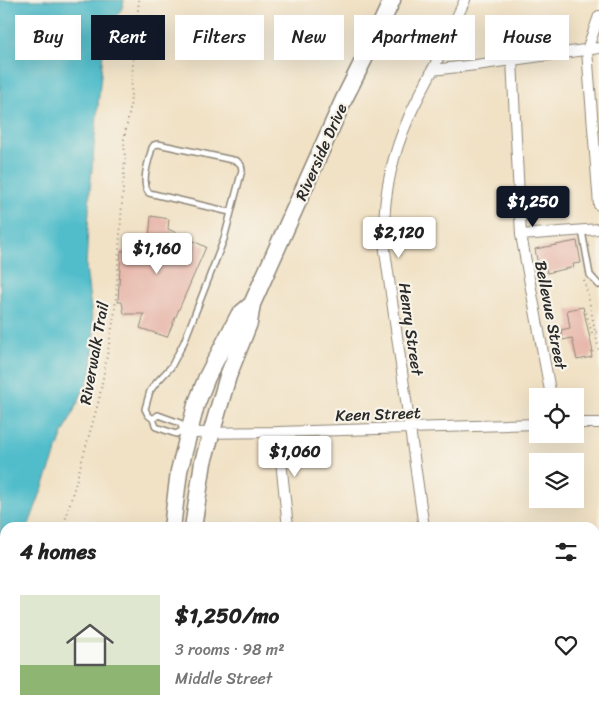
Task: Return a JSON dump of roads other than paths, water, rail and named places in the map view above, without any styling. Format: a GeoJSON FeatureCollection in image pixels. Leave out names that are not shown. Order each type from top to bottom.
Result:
{"type":"FeatureCollection","features":[{"type":"Feature","properties":{"kind":"main road","name":"Riverside Drive"},"geometry":{"type":"LineString","coordinates":[[194,522],[203,462],[228,376],[248,323],[252,304],[344,99],[392,0]]}},
{"type":"Feature","properties":{"kind":"main road","name":"Riverside Drive"},"geometry":{"type":"LineString","coordinates":[[173,522],[186,432],[216,359],[239,315],[252,304]]}},
{"type":"Feature","properties":{"kind":"street","name":"Henry Street"},"geometry":{"type":"LineString","coordinates":[[423,522],[385,251],[384,214],[386,194],[399,143],[465,0]]}},
{"type":"Feature","properties":{"kind":"street"},"geometry":{"type":"LineString","coordinates":[[599,16],[586,50],[599,205]]}},
{"type":"Feature","properties":{"kind":"street"},"geometry":{"type":"LineString","coordinates":[[569,52],[599,48]]}},
{"type":"Feature","properties":{"kind":"street"},"geometry":{"type":"LineString","coordinates":[[432,70],[512,60]]}},
{"type":"Feature","properties":{"kind":"street","name":"Bellevue Street"},"geometry":{"type":"LineString","coordinates":[[512,60],[521,235],[550,388]]}},
{"type":"Feature","properties":{"kind":"street"},"geometry":{"type":"LineString","coordinates":[[521,235],[599,229]]}},
{"type":"Feature","properties":{"kind":"street"},"geometry":{"type":"LineString","coordinates":[[584,423],[599,423]]}},
{"type":"Feature","properties":{"kind":"street","name":"Keen Street"},"geometry":{"type":"LineString","coordinates":[[186,432],[278,432],[529,424]]}},
{"type":"Feature","properties":{"kind":"street"},"geometry":{"type":"LineString","coordinates":[[278,432],[287,522]]}},
{"type":"Feature","properties":{"kind":"lane"},"geometry":{"type":"LineString","coordinates":[[153,419],[158,415],[180,423],[186,432],[176,434],[156,427],[153,419],[145,409],[150,391],[171,368],[184,342],[224,239],[242,170],[238,161],[154,144],[145,181],[146,190],[149,193],[230,212]]}},
{"type":"Feature","properties":{"kind":"lane"},"geometry":{"type":"LineString","coordinates":[[582,230],[590,276],[599,285]]}},
{"type":"Feature","properties":{"kind":"water"},"geometry":{"type":"Polygon","coordinates":[[[0,0],[124,0],[123,7],[117,15],[91,15],[91,60],[102,60],[90,190],[86,267],[94,336],[92,372],[62,436],[30,522],[0,522],[0,0]]]}}]}
